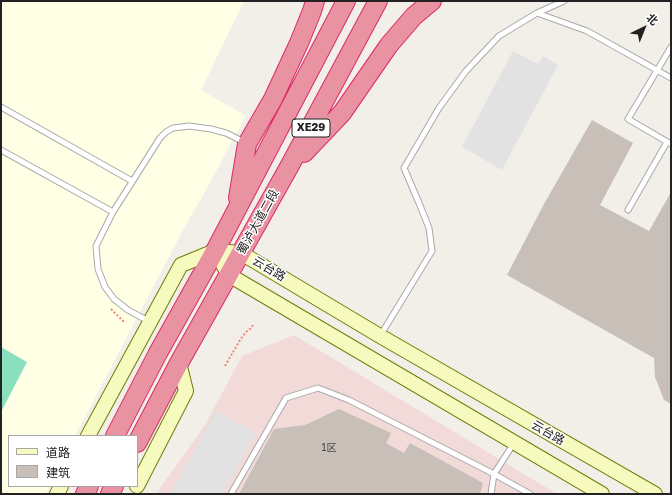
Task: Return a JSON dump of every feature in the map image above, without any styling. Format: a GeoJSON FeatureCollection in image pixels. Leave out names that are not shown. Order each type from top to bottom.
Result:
{"type":"FeatureCollection","features":[{"type":"Feature","properties":{"kind":"highway"},"geometry":{"type":"LineString","coordinates":[[236,211],[247,144],[280,85],[299,43],[315,1]]}},
{"type":"Feature","properties":{"kind":"highway","name":"蜀泸大道二段"},"geometry":{"type":"LineString","coordinates":[[116,435],[158,353],[215,251],[346,1]]}},
{"type":"Feature","properties":{"kind":"highway","name":"蜀泸大道二段"},"geometry":{"type":"LineString","coordinates":[[138,441],[289,167],[378,1]]}},
{"type":"Feature","properties":{"kind":"highway"},"geometry":{"type":"LineString","coordinates":[[289,167],[342,113],[389,45],[414,16],[432,1]]}},
{"type":"Feature","properties":{"kind":"street","name":"云台路"},"geometry":{"type":"LineString","coordinates":[[215,251],[241,253],[380,336],[654,494]]}},
{"type":"Feature","properties":{"kind":"street","name":"云台路"},"geometry":{"type":"LineString","coordinates":[[215,251],[229,275],[602,494]]}},
{"type":"Feature","properties":{"kind":"street"},"geometry":{"type":"LineString","coordinates":[[89,435],[181,265],[215,251]]}},
{"type":"Feature","properties":{"kind":"street"},"geometry":{"type":"LineString","coordinates":[[138,484],[186,391],[180,363]]}},
{"type":"Feature","properties":{"kind":"lane"},"geometry":{"type":"LineString","coordinates":[[380,336],[432,251],[429,228],[404,168],[439,108],[466,71],[499,36],[537,13],[564,1]]}},
{"type":"Feature","properties":{"kind":"lane"},"geometry":{"type":"LineString","coordinates":[[537,13],[586,31],[671,78]]}},
{"type":"Feature","properties":{"kind":"lane"},"geometry":{"type":"LineString","coordinates":[[628,210],[669,143],[628,119],[671,47]]}},
{"type":"Feature","properties":{"kind":"lane"},"geometry":{"type":"LineString","coordinates":[[1,107],[132,181]]}},
{"type":"Feature","properties":{"kind":"lane"},"geometry":{"type":"LineString","coordinates":[[150,322],[128,310],[114,299],[106,287],[98,269],[96,246],[113,212],[160,138],[173,128],[189,126],[211,129],[226,133],[247,144]]}},
{"type":"Feature","properties":{"kind":"lane"},"geometry":{"type":"LineString","coordinates":[[1,150],[113,212]]}},
{"type":"Feature","properties":{"kind":"lane"},"geometry":{"type":"LineString","coordinates":[[230,494],[286,398],[318,388],[349,400],[530,494]]}},
{"type":"Feature","properties":{"kind":"lane"},"geometry":{"type":"LineString","coordinates":[[491,494],[494,474],[515,442]]}},
{"type":"Feature","properties":{"kind":"path"},"geometry":{"type":"LineString","coordinates":[[225,366],[240,340],[253,325]]}},
{"type":"Feature","properties":{"kind":"shaded area"},"geometry":{"type":"Polygon","coordinates":[[[1,1],[244,1],[201,90],[246,116],[184,228],[76,435],[8,435],[8,487],[50,487],[46,494],[1,494],[1,1]]]}},
{"type":"Feature","properties":{"kind":"shaded area"},"geometry":{"type":"Polygon","coordinates":[[[513,51],[538,64],[543,56],[558,65],[502,170],[462,147],[513,51]]]}},
{"type":"Feature","properties":{"kind":"shaded area"},"geometry":{"type":"Polygon","coordinates":[[[294,335],[557,494],[156,494],[205,425],[242,356],[294,335]]]}},
{"type":"Feature","properties":{"kind":"shaded area"},"geometry":{"type":"Polygon","coordinates":[[[216,411],[256,433],[222,494],[170,494],[216,411]]]}},
{"type":"Feature","properties":{"kind":"green space"},"geometry":{"type":"Polygon","coordinates":[[[1,347],[27,362],[1,412],[1,347]]]}},
{"type":"Feature","properties":{"kind":"building"},"geometry":{"type":"Polygon","coordinates":[[[592,120],[633,143],[600,205],[649,231],[671,192],[671,404],[664,400],[655,377],[654,358],[507,275],[544,204],[592,120]]]}},
{"type":"Feature","properties":{"kind":"building"},"geometry":{"type":"Polygon","coordinates":[[[339,409],[391,433],[386,443],[404,453],[410,443],[483,483],[480,494],[239,494],[274,429],[305,425],[339,409]]]}}]}
